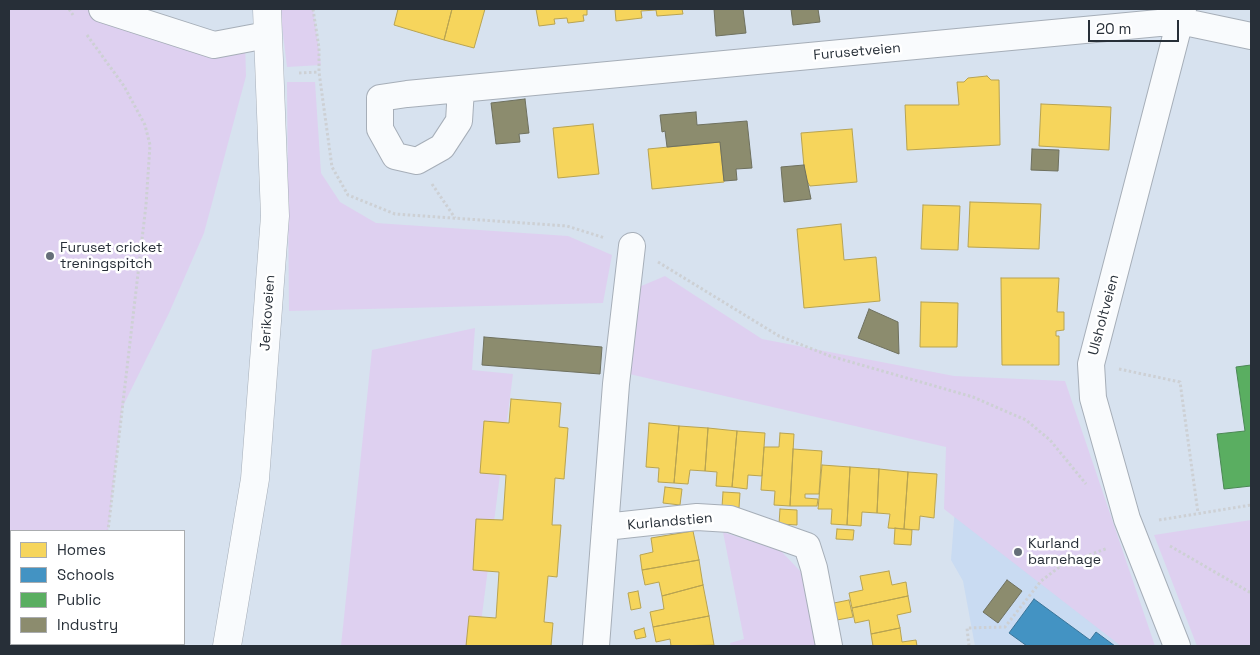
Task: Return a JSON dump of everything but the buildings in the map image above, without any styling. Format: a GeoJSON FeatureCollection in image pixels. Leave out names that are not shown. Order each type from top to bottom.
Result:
{"type":"FeatureCollection","features":[{"type":"Feature","properties":{"kind":"street"},"geometry":{"type":"LineString","coordinates":[[102,9],[214,45],[267,22]]}},
{"type":"Feature","properties":{"kind":"street","name":"Furusetveien"},"geometry":{"type":"LineString","coordinates":[[417,161],[395,156],[380,129],[380,98],[1182,15],[1251,36]]}},
{"type":"Feature","properties":{"kind":"street","name":"Ulsholtveien"},"geometry":{"type":"LineString","coordinates":[[1177,646],[1131,529],[1092,398],[1091,364],[1182,15]]}},
{"type":"Feature","properties":{"kind":"street","name":"Jerikoveien"},"geometry":{"type":"LineString","coordinates":[[227,646],[255,479],[275,216],[267,22]]}},
{"type":"Feature","properties":{"kind":"street"},"geometry":{"type":"LineString","coordinates":[[417,161],[442,147],[459,121],[461,89]]}},
{"type":"Feature","properties":{"kind":"street"},"geometry":{"type":"LineString","coordinates":[[596,646],[622,320],[632,246]]}},
{"type":"Feature","properties":{"kind":"street","name":"Kurlandstien"},"geometry":{"type":"LineString","coordinates":[[605,527],[697,517],[730,519],[807,546],[814,568],[829,646]]}},
{"type":"Feature","properties":{"kind":"street"},"geometry":{"type":"LineString","coordinates":[[233,616],[247,646]]}},
{"type":"Feature","properties":{"kind":"path"},"geometry":{"type":"LineString","coordinates":[[70,9],[78,22]]}},
{"type":"Feature","properties":{"kind":"path"},"geometry":{"type":"LineString","coordinates":[[314,9],[319,72],[332,167],[348,195],[395,214],[568,226],[632,246],[779,336],[845,361],[973,397],[1026,420],[1050,440],[1088,487]]}},
{"type":"Feature","properties":{"kind":"path"},"geometry":{"type":"LineString","coordinates":[[83,30],[124,86],[145,125],[150,145],[146,205],[108,530]]}},
{"type":"Feature","properties":{"kind":"path"},"geometry":{"type":"LineString","coordinates":[[296,73],[319,72]]}},
{"type":"Feature","properties":{"kind":"path"},"geometry":{"type":"LineString","coordinates":[[417,161],[455,219]]}},
{"type":"Feature","properties":{"kind":"path"},"geometry":{"type":"LineString","coordinates":[[1091,364],[1180,382],[1198,513]]}},
{"type":"Feature","properties":{"kind":"path"},"geometry":{"type":"LineString","coordinates":[[969,646],[967,628],[1005,627],[1040,581],[1062,565],[1131,529],[1159,520],[1251,505]]}},
{"type":"Feature","properties":{"kind":"path"},"geometry":{"type":"LineString","coordinates":[[1131,529],[1162,542],[1251,593]]}},
{"type":"Feature","properties":{"kind":"shaded area"},"geometry":{"type":"Polygon","coordinates":[[[9,9],[102,9],[245,40],[246,76],[204,233],[169,313],[122,408],[108,530],[10,530],[10,645],[95,646],[9,646],[9,9]]]}},
{"type":"Feature","properties":{"kind":"shaded area"},"geometry":{"type":"Polygon","coordinates":[[[280,9],[313,9],[321,65],[287,67],[280,9]]]}},
{"type":"Feature","properties":{"kind":"shaded area"},"geometry":{"type":"Polygon","coordinates":[[[287,82],[315,82],[321,173],[340,202],[376,223],[568,236],[612,255],[603,303],[289,311],[287,82]]]}},
{"type":"Feature","properties":{"kind":"shaded area"},"geometry":{"type":"Polygon","coordinates":[[[665,276],[762,339],[954,376],[1065,381],[1155,646],[1121,646],[944,509],[946,447],[625,373],[639,287],[665,276]]]}},
{"type":"Feature","properties":{"kind":"shaded area"},"geometry":{"type":"Polygon","coordinates":[[[475,328],[472,370],[513,374],[478,646],[341,646],[372,350],[475,328]]]}},
{"type":"Feature","properties":{"kind":"shaded area","name":"Kurland barnehage"},"geometry":{"type":"Polygon","coordinates":[[[960,442],[1123,646],[975,646],[963,581],[951,560],[960,442]]]}},
{"type":"Feature","properties":{"kind":"shaded area"},"geometry":{"type":"Polygon","coordinates":[[[1251,520],[1251,646],[1197,646],[1154,535],[1251,520]]]}},
{"type":"Feature","properties":{"kind":"shaded area"},"geometry":{"type":"Polygon","coordinates":[[[723,532],[781,551],[802,573],[816,646],[731,646],[730,643],[744,639],[723,532]]]}},
{"type":"Feature","properties":{"kind":"place","name":"Furuset cricket treningspitch"},"geometry":{"type":"Point","coordinates":[50,256]}},
{"type":"Feature","properties":{"kind":"place","name":"Kurland barnehage"},"geometry":{"type":"Point","coordinates":[1018,552]}}]}
